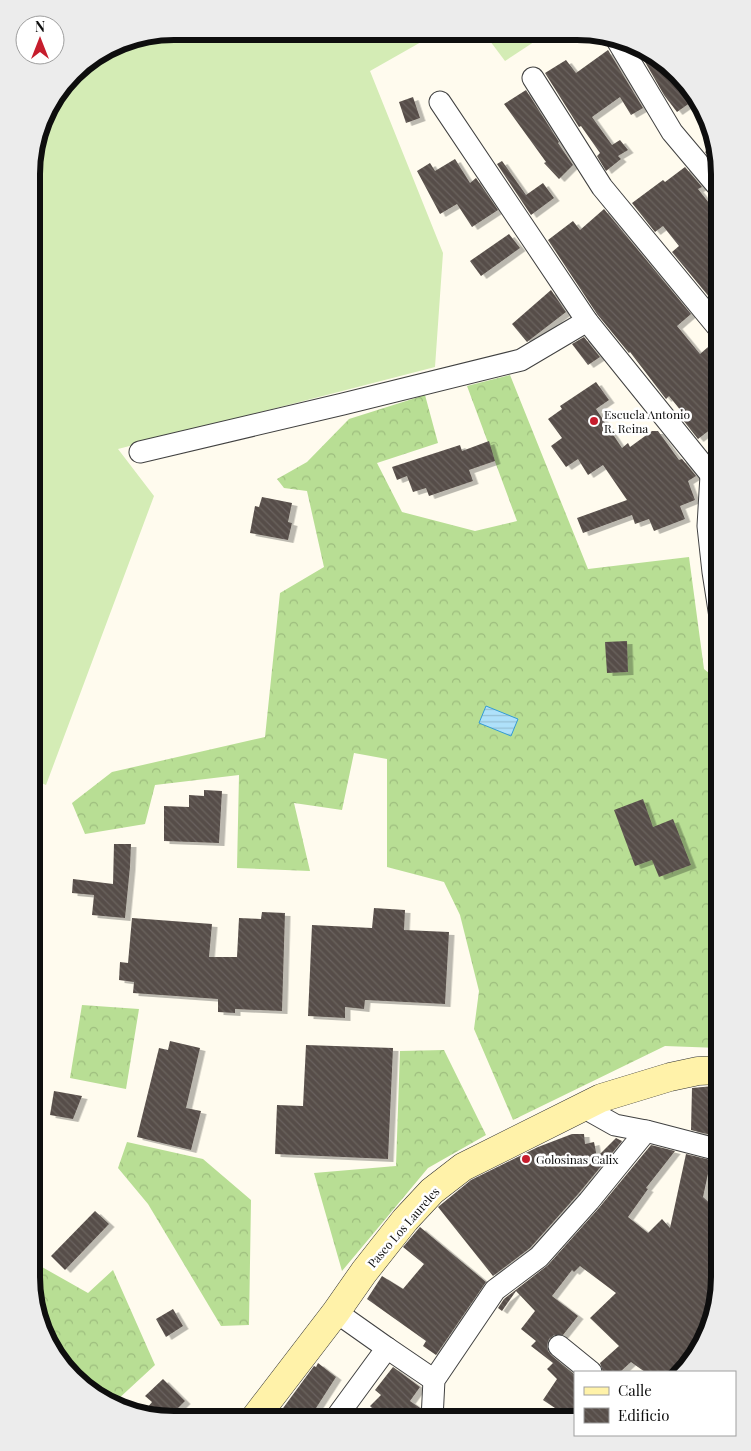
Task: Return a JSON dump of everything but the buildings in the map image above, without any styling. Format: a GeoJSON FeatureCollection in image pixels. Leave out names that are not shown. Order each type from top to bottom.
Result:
{"type":"FeatureCollection","features":[{"type":"Feature","properties":{"kind":"street"},"geometry":{"type":"LineString","coordinates":[[622,48],[672,132],[711,179]]}},
{"type":"Feature","properties":{"kind":"street"},"geometry":{"type":"LineString","coordinates":[[533,78],[602,187],[711,319]]}},
{"type":"Feature","properties":{"kind":"street"},"geometry":{"type":"LineString","coordinates":[[440,102],[587,321],[711,468]]}},
{"type":"Feature","properties":{"kind":"street"},"geometry":{"type":"LineString","coordinates":[[140,452],[521,360],[587,321]]}},
{"type":"Feature","properties":{"kind":"street"},"geometry":{"type":"LineString","coordinates":[[711,509],[708,526],[711,554]]}},
{"type":"Feature","properties":{"kind":"street","name":"Paseo Los Laureles"},"geometry":{"type":"LineString","coordinates":[[260,1411],[336,1312],[364,1272],[432,1191],[463,1167],[601,1098],[644,1084],[698,1071],[711,1070]]}},
{"type":"Feature","properties":{"kind":"street"},"geometry":{"type":"LineString","coordinates":[[583,1107],[615,1125],[711,1148]]}},
{"type":"Feature","properties":{"kind":"street"},"geometry":{"type":"LineString","coordinates":[[432,1411],[434,1380],[495,1290],[539,1257],[589,1201],[646,1131]]}},
{"type":"Feature","properties":{"kind":"street"},"geometry":{"type":"LineString","coordinates":[[336,1312],[434,1380]]}},
{"type":"Feature","properties":{"kind":"street"},"geometry":{"type":"LineString","coordinates":[[559,1346],[589,1371]]}},
{"type":"Feature","properties":{"kind":"street"},"geometry":{"type":"LineString","coordinates":[[341,1411],[387,1348]]}},
{"type":"Feature","properties":{"kind":"green space"},"geometry":{"type":"Polygon","coordinates":[[[425,40],[370,71],[443,253],[435,367],[118,449],[154,496],[46,785],[40,782],[40,174],[41,157],[47,131],[58,107],[79,79],[107,58],[131,47],[157,41],[425,40]]]}},
{"type":"Feature","properties":{"kind":"green space"},"geometry":{"type":"Polygon","coordinates":[[[489,40],[537,40],[505,61],[489,40]]]}},
{"type":"Feature","properties":{"kind":"green space"},"geometry":{"type":"Polygon","coordinates":[[[510,375],[588,569],[689,557],[704,669],[711,675],[711,1048],[665,1046],[513,1120],[474,1029],[479,991],[460,915],[444,882],[387,867],[387,759],[354,753],[342,810],[294,803],[310,871],[237,868],[239,775],[155,785],[145,824],[85,834],[72,803],[112,772],[265,737],[280,593],[324,567],[307,491],[284,488],[277,479],[307,462],[349,419],[425,395],[438,443],[377,463],[402,512],[475,531],[517,521],[467,386],[510,375]]]}},
{"type":"Feature","properties":{"kind":"green space"},"geometry":{"type":"Polygon","coordinates":[[[82,1005],[139,1009],[126,1089],[70,1078],[82,1005]]]}},
{"type":"Feature","properties":{"kind":"green space"},"geometry":{"type":"Polygon","coordinates":[[[444,1050],[486,1135],[428,1168],[342,1271],[314,1173],[396,1166],[400,1051],[444,1050]]]}},
{"type":"Feature","properties":{"kind":"green space"},"geometry":{"type":"Polygon","coordinates":[[[127,1142],[203,1159],[251,1200],[249,1325],[221,1326],[148,1204],[118,1168],[127,1142]]]}},
{"type":"Feature","properties":{"kind":"green space"},"geometry":{"type":"Polygon","coordinates":[[[40,1267],[88,1293],[113,1270],[155,1365],[118,1399],[86,1378],[73,1365],[54,1336],[47,1320],[43,1303],[40,1286],[40,1267]]]}},
{"type":"Feature","properties":{"kind":"water"},"geometry":{"type":"Polygon","coordinates":[[[486,706],[518,719],[511,736],[479,723],[486,706]]]}},
{"type":"Feature","properties":{"kind":"place","name":"Escuela Antonio R. Reina"},"geometry":{"type":"Point","coordinates":[594,421]}},
{"type":"Feature","properties":{"kind":"place","name":"Golosinas Calix"},"geometry":{"type":"Point","coordinates":[526,1159]}}]}
